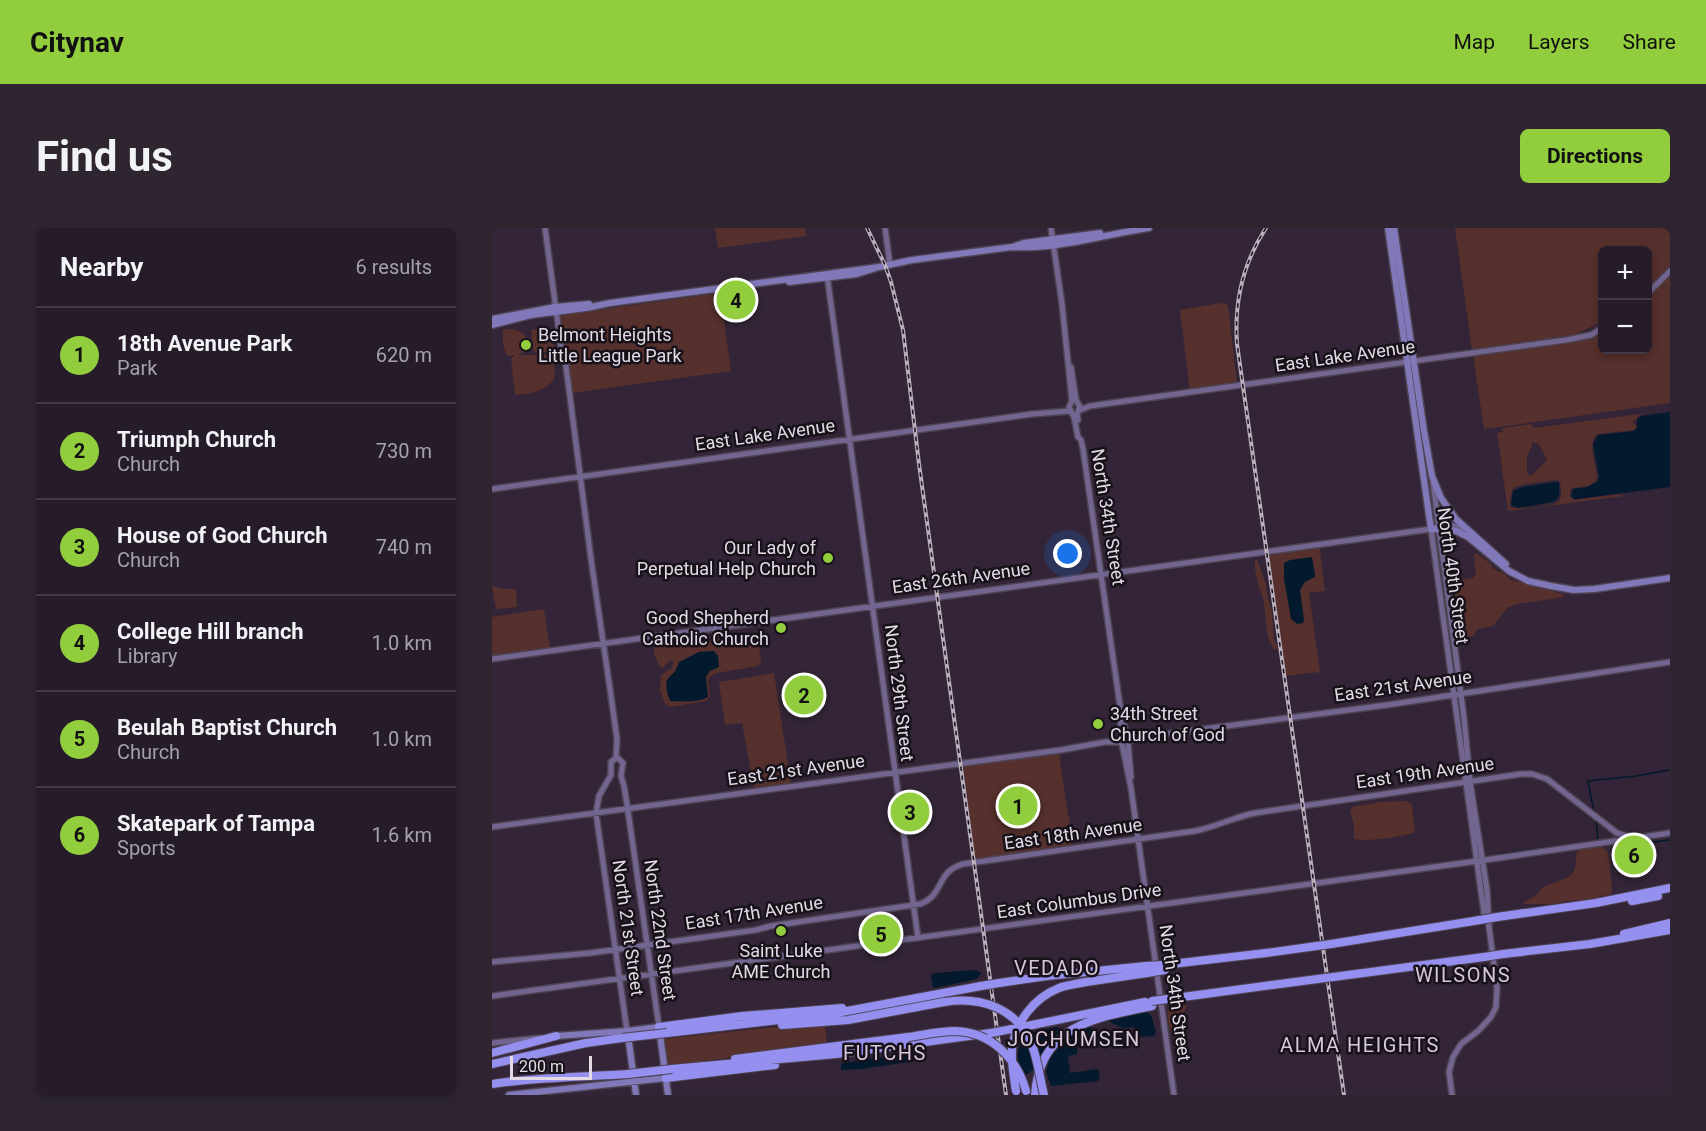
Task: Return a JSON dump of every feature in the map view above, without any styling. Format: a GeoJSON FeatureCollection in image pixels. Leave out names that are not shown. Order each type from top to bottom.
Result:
{"type":"FeatureCollection","features":[{"type":"Feature","properties":{"kind":"highway"},"geometry":{"type":"LineString","coordinates":[[659,1027],[742,1016],[832,1015],[999,983],[1047,976],[1164,968],[1556,909],[1670,888]]}},
{"type":"Feature","properties":{"kind":"highway"},"geometry":{"type":"LineString","coordinates":[[1556,909],[1625,903],[1670,893]]}},
{"type":"Feature","properties":{"kind":"highway"},"geometry":{"type":"LineString","coordinates":[[1556,948],[1670,923]]}},
{"type":"Feature","properties":{"kind":"highway"},"geometry":{"type":"LineString","coordinates":[[492,1084],[540,1078],[627,1074],[823,1053],[855,1052],[991,1033],[1224,992],[1607,941],[1670,930]]}},
{"type":"Feature","properties":{"kind":"highway"},"geometry":{"type":"LineString","coordinates":[[1017,1095],[1012,1051],[1020,1023],[1030,1008],[1045,995],[1060,988],[1147,970]]}},
{"type":"Feature","properties":{"kind":"highway"},"geometry":{"type":"LineString","coordinates":[[492,1064],[625,1035],[757,1024],[960,1000],[977,1001],[996,1007],[1012,1017],[1022,1028],[1032,1044],[1044,1095]]}},
{"type":"Feature","properties":{"kind":"highway"},"geometry":{"type":"LineString","coordinates":[[1035,1095],[1038,1076],[1046,1057],[1056,1043],[1070,1030],[1094,1019],[1152,1004]]}},
{"type":"Feature","properties":{"kind":"highway"},"geometry":{"type":"LineString","coordinates":[[836,1052],[908,1037],[953,1031],[981,1037],[1002,1049],[1011,1060],[1020,1074],[1026,1095]]}},
{"type":"Feature","properties":{"kind":"highway"},"geometry":{"type":"LineString","coordinates":[[492,1053],[556,1036]]}},
{"type":"Feature","properties":{"kind":"highway"},"geometry":{"type":"LineString","coordinates":[[666,1078],[823,1053]]}},
{"type":"Feature","properties":{"kind":"main road"},"geometry":{"type":"LineString","coordinates":[[492,325],[581,304],[610,303],[828,275],[857,274],[912,260],[1012,247],[1024,248],[1149,228]]}},
{"type":"Feature","properties":{"kind":"main road","name":"North 40th Street"},"geometry":{"type":"LineString","coordinates":[[1388,228],[1432,476]]}},
{"type":"Feature","properties":{"kind":"main road","name":"North 40th Street"},"geometry":{"type":"LineString","coordinates":[[1394,228],[1431,529]]}},
{"type":"Feature","properties":{"kind":"main road"},"geometry":{"type":"LineString","coordinates":[[492,319],[556,310]]}},
{"type":"Feature","properties":{"kind":"main road"},"geometry":{"type":"LineString","coordinates":[[1432,476],[1446,507],[1468,531],[1504,563],[1541,583]]}},
{"type":"Feature","properties":{"kind":"main road"},"geometry":{"type":"LineString","coordinates":[[1431,529],[1440,527],[1462,534],[1509,571],[1528,580],[1558,588],[1583,590],[1670,578]]}},
{"type":"Feature","properties":{"kind":"main road"},"geometry":{"type":"LineString","coordinates":[[556,1036],[625,1035],[659,1027]]}},
{"type":"Feature","properties":{"kind":"main road","name":"North 22nd Street"},"geometry":{"type":"LineString","coordinates":[[659,1027],[668,1095]]}},
{"type":"Feature","properties":{"kind":"main road","name":"North 21st Street"},"geometry":{"type":"LineString","coordinates":[[625,1035],[636,1095]]}},
{"type":"Feature","properties":{"kind":"main road"},"geometry":{"type":"LineString","coordinates":[[509,1095],[666,1078]]}},
{"type":"Feature","properties":{"kind":"main road"},"geometry":{"type":"LineString","coordinates":[[624,1083],[631,1086],[636,1095]]}},
{"type":"Feature","properties":{"kind":"street"},"geometry":{"type":"LineString","coordinates":[[545,228],[619,744],[618,759]]}},
{"type":"Feature","properties":{"kind":"street"},"geometry":{"type":"LineString","coordinates":[[885,228],[890,265]]}},
{"type":"Feature","properties":{"kind":"street","name":"North 34th Street"},"geometry":{"type":"LineString","coordinates":[[1051,228],[1174,1095]]}},
{"type":"Feature","properties":{"kind":"street"},"geometry":{"type":"LineString","coordinates":[[1652,288],[1670,271]]}},
{"type":"Feature","properties":{"kind":"street","name":"North 29th Street"},"geometry":{"type":"LineString","coordinates":[[828,275],[918,938]]}},
{"type":"Feature","properties":{"kind":"street","name":"East Lake Avenue"},"geometry":{"type":"LineString","coordinates":[[492,489],[1566,340],[1591,335],[1598,331]]}},
{"type":"Feature","properties":{"kind":"street","name":"North 40th Street"},"geometry":{"type":"LineString","coordinates":[[1432,476],[1440,527],[1451,652]]}},
{"type":"Feature","properties":{"kind":"street"},"geometry":{"type":"LineString","coordinates":[[1440,527],[1456,526],[1468,531]]}},
{"type":"Feature","properties":{"kind":"street","name":"North 40th Street"},"geometry":{"type":"LineString","coordinates":[[1431,529],[1451,652],[1479,861],[1489,903],[1489,927],[1497,988],[1496,1007],[1486,1024],[1461,1044],[1452,1056],[1449,1072],[1452,1095]]}},
{"type":"Feature","properties":{"kind":"street","name":"East 26th Avenue"},"geometry":{"type":"LineString","coordinates":[[492,659],[1431,529]]}},
{"type":"Feature","properties":{"kind":"street","name":"East 21st Avenue"},"geometry":{"type":"LineString","coordinates":[[492,827],[1061,750],[1670,662]]}},
{"type":"Feature","properties":{"kind":"street"},"geometry":{"type":"LineString","coordinates":[[618,759],[623,763],[621,769],[617,771],[612,769],[611,762],[618,759]]}},
{"type":"Feature","properties":{"kind":"street"},"geometry":{"type":"LineString","coordinates":[[1451,784],[1460,777],[1466,765],[1474,775],[1484,780]]}},
{"type":"Feature","properties":{"kind":"street","name":"North 21st Street"},"geometry":{"type":"LineString","coordinates":[[612,769],[610,778],[599,796],[596,813],[620,978],[625,1035]]}},
{"type":"Feature","properties":{"kind":"street","name":"North 22nd Street"},"geometry":{"type":"LineString","coordinates":[[621,769],[659,1027]]}},
{"type":"Feature","properties":{"kind":"street","name":"East 19th Avenue"},"geometry":{"type":"LineString","coordinates":[[1195,831],[1255,813],[1527,774],[1552,782],[1620,834],[1644,837]]}},
{"type":"Feature","properties":{"kind":"street","name":"East 18th Avenue"},"geometry":{"type":"LineString","coordinates":[[913,905],[929,900],[936,893],[946,874],[956,866],[1195,831]]}},
{"type":"Feature","properties":{"kind":"street","name":"East Columbus Drive"},"geometry":{"type":"LineString","coordinates":[[492,996],[1670,833]]}},
{"type":"Feature","properties":{"kind":"street"},"geometry":{"type":"LineString","coordinates":[[1618,842],[1620,834]]}},
{"type":"Feature","properties":{"kind":"street","name":"East 17th Avenue"},"geometry":{"type":"LineString","coordinates":[[492,962],[647,945],[913,905]]}},
{"type":"Feature","properties":{"kind":"street"},"geometry":{"type":"LineString","coordinates":[[492,1043],[556,1036]]}},
{"type":"Feature","properties":{"kind":"shaded area"},"geometry":{"type":"Polygon","coordinates":[[[715,228],[805,228],[807,236],[718,248],[715,228]]]}},
{"type":"Feature","properties":{"kind":"shaded area"},"geometry":{"type":"Polygon","coordinates":[[[1455,228],[1670,228],[1670,266],[1652,283],[1652,246],[1598,246],[1598,324],[1576,334],[1472,351],[1455,228]]]}},
{"type":"Feature","properties":{"kind":"shaded area"},"geometry":{"type":"Polygon","coordinates":[[[1670,276],[1670,403],[1484,429],[1473,355],[1555,344],[1598,333],[1598,354],[1652,354],[1652,293],[1670,276]]]}},
{"type":"Feature","properties":{"kind":"shaded area"},"geometry":{"type":"Polygon","coordinates":[[[720,293],[731,371],[572,393],[562,315],[720,293]]]}},
{"type":"Feature","properties":{"kind":"shaded area"},"geometry":{"type":"Polygon","coordinates":[[[1221,303],[1228,305],[1237,385],[1190,391],[1180,310],[1221,303]]]}},
{"type":"Feature","properties":{"kind":"shaded area"},"geometry":{"type":"Polygon","coordinates":[[[537,329],[550,337],[555,351],[535,353],[531,330],[537,329]]]}},
{"type":"Feature","properties":{"kind":"shaded area"},"geometry":{"type":"Polygon","coordinates":[[[503,330],[521,332],[529,341],[530,350],[517,355],[552,355],[554,380],[545,388],[532,393],[515,395],[511,359],[515,355],[508,356],[503,343],[503,330]]]}},
{"type":"Feature","properties":{"kind":"shaded area"},"geometry":{"type":"Polygon","coordinates":[[[1670,410],[1641,414],[1632,421],[1636,425],[1634,430],[1597,434],[1592,449],[1596,481],[1588,486],[1572,488],[1570,491],[1570,496],[1574,500],[1619,494],[1624,496],[1508,511],[1497,433],[1503,432],[1502,428],[1531,424],[1534,428],[1670,410]],[[1533,442],[1527,457],[1527,473],[1531,476],[1547,460],[1539,444],[1533,442]],[[1560,481],[1513,488],[1510,507],[1535,507],[1559,501],[1560,481]]]}},
{"type":"Feature","properties":{"kind":"shaded area"},"geometry":{"type":"Polygon","coordinates":[[[1319,543],[1325,591],[1309,593],[1320,672],[1285,676],[1268,551],[1319,543]]]}},
{"type":"Feature","properties":{"kind":"shaded area"},"geometry":{"type":"Polygon","coordinates":[[[1476,553],[1491,564],[1493,569],[1502,572],[1511,580],[1563,594],[1564,597],[1517,604],[1507,608],[1493,626],[1478,629],[1473,636],[1459,638],[1453,628],[1456,618],[1454,607],[1456,581],[1473,578],[1476,574],[1474,554],[1476,553]]]}},
{"type":"Feature","properties":{"kind":"shaded area"},"geometry":{"type":"Polygon","coordinates":[[[1257,559],[1272,611],[1274,640],[1277,645],[1277,649],[1274,650],[1268,637],[1263,597],[1256,574],[1255,560],[1257,559]]]}},
{"type":"Feature","properties":{"kind":"shaded area"},"geometry":{"type":"Polygon","coordinates":[[[492,586],[516,589],[517,607],[496,609],[492,586]]]}},
{"type":"Feature","properties":{"kind":"shaded area"},"geometry":{"type":"Polygon","coordinates":[[[544,609],[550,649],[492,658],[492,617],[544,609]]]}},
{"type":"Feature","properties":{"kind":"shaded area"},"geometry":{"type":"Polygon","coordinates":[[[725,638],[731,641],[756,639],[761,663],[757,666],[711,676],[708,679],[710,697],[706,701],[670,707],[665,704],[660,690],[661,675],[672,668],[673,661],[670,660],[663,668],[659,666],[654,648],[666,645],[684,646],[700,641],[725,638]]]}},
{"type":"Feature","properties":{"kind":"shaded area"},"geometry":{"type":"Polygon","coordinates":[[[774,673],[791,783],[754,789],[742,723],[725,725],[719,682],[774,673]]]}},
{"type":"Feature","properties":{"kind":"shaded area"},"geometry":{"type":"Polygon","coordinates":[[[1059,753],[1073,847],[975,860],[963,765],[1059,753]]]}},
{"type":"Feature","properties":{"kind":"shaded area"},"geometry":{"type":"Polygon","coordinates":[[[1406,801],[1412,804],[1415,832],[1385,839],[1354,839],[1354,824],[1350,812],[1352,807],[1380,802],[1406,801]]]}},
{"type":"Feature","properties":{"kind":"shaded area"},"geometry":{"type":"Polygon","coordinates":[[[1599,846],[1608,853],[1612,888],[1610,894],[1588,900],[1555,904],[1523,904],[1544,887],[1569,877],[1575,869],[1576,854],[1579,850],[1599,846]]]}},
{"type":"Feature","properties":{"kind":"shaded area"},"geometry":{"type":"Polygon","coordinates":[[[1168,1005],[1187,1006],[1182,1015],[1185,1033],[1183,1036],[1174,1038],[1170,1031],[1168,1018],[1168,1005]]]}},
{"type":"Feature","properties":{"kind":"shaded area"},"geometry":{"type":"Polygon","coordinates":[[[825,1026],[827,1043],[680,1065],[666,1065],[663,1039],[767,1028],[825,1026]]]}},
{"type":"Feature","properties":{"kind":"water"},"geometry":{"type":"Polygon","coordinates":[[[1670,412],[1670,487],[1577,499],[1571,496],[1573,489],[1588,487],[1597,482],[1599,477],[1593,444],[1598,435],[1634,431],[1637,428],[1637,419],[1641,416],[1670,412]]]}},
{"type":"Feature","properties":{"kind":"water"},"geometry":{"type":"Polygon","coordinates":[[[1559,482],[1559,494],[1553,502],[1518,508],[1511,505],[1513,491],[1522,487],[1559,482]]]}},
{"type":"Feature","properties":{"kind":"water"},"geometry":{"type":"Polygon","coordinates":[[[1312,557],[1315,577],[1305,582],[1300,590],[1304,620],[1303,623],[1297,624],[1291,619],[1284,579],[1284,563],[1312,557]]]}},
{"type":"Feature","properties":{"kind":"water"},"geometry":{"type":"Polygon","coordinates":[[[714,651],[718,656],[719,667],[710,671],[706,677],[708,697],[695,701],[670,701],[666,685],[679,662],[699,652],[714,651]]]}},
{"type":"Feature","properties":{"kind":"water"},"geometry":{"type":"Polygon","coordinates":[[[976,970],[981,973],[977,979],[933,987],[931,976],[934,973],[976,970]]]}},
{"type":"Feature","properties":{"kind":"water"},"geometry":{"type":"Polygon","coordinates":[[[1146,1012],[1151,1015],[1156,1032],[1154,1036],[1139,1037],[1136,1035],[1136,1029],[1123,1028],[1108,1021],[1146,1012]]]}},
{"type":"Feature","properties":{"kind":"water"},"geometry":{"type":"Polygon","coordinates":[[[1057,1027],[1061,1030],[1060,1032],[1045,1050],[1034,1069],[1024,1076],[1018,1057],[1022,1040],[1031,1033],[1057,1027]]]}},
{"type":"Feature","properties":{"kind":"water"},"geometry":{"type":"Polygon","coordinates":[[[1091,1027],[1093,1044],[1077,1047],[1077,1054],[1068,1056],[1070,1073],[1098,1069],[1100,1075],[1098,1081],[1051,1086],[1046,1072],[1049,1059],[1076,1031],[1091,1027]]]}},
{"type":"Feature","properties":{"kind":"water"},"geometry":{"type":"Polygon","coordinates":[[[923,1055],[921,1060],[841,1070],[841,1064],[844,1063],[923,1055]]]}},
{"type":"Feature","properties":{"kind":"waterway"},"geometry":{"type":"LineString","coordinates":[[1594,812],[1588,781],[1669,770]]}},
{"type":"Feature","properties":{"kind":"waterway"},"geometry":{"type":"LineString","coordinates":[[1499,854],[1598,841],[1596,820]]}},
{"type":"Feature","properties":{"kind":"waterway"},"geometry":{"type":"LineString","coordinates":[[1613,847],[1670,840]]}},
{"type":"Feature","properties":{"kind":"railway"},"geometry":{"type":"LineString","coordinates":[[867,228],[885,265],[903,330],[919,464],[1006,1095]]}},
{"type":"Feature","properties":{"kind":"railway"},"geometry":{"type":"LineString","coordinates":[[1266,228],[1251,255],[1242,283],[1237,313],[1237,344],[1344,1095]]}},
{"type":"Feature","properties":{"kind":"place","name":"College Hill branch"},"geometry":{"type":"Point","coordinates":[736,300]}},
{"type":"Feature","properties":{"kind":"place","name":"Belmont Heights Little League Park"},"geometry":{"type":"Point","coordinates":[526,345]}},
{"type":"Feature","properties":{"kind":"place","name":"Our Lady of Perpetual Help Church"},"geometry":{"type":"Point","coordinates":[828,558]}},
{"type":"Feature","properties":{"kind":"place","name":"Good Shepherd Catholic Church"},"geometry":{"type":"Point","coordinates":[781,628]}},
{"type":"Feature","properties":{"kind":"place","name":"Triumph Church"},"geometry":{"type":"Point","coordinates":[804,695]}},
{"type":"Feature","properties":{"kind":"place","name":"34th Street Church of God"},"geometry":{"type":"Point","coordinates":[1098,724]}},
{"type":"Feature","properties":{"kind":"place","name":"18th Avenue Park"},"geometry":{"type":"Point","coordinates":[1018,806]}},
{"type":"Feature","properties":{"kind":"place","name":"House of God Church"},"geometry":{"type":"Point","coordinates":[910,812]}},
{"type":"Feature","properties":{"kind":"place","name":"Skatepark of Tampa"},"geometry":{"type":"Point","coordinates":[1634,855]}},
{"type":"Feature","properties":{"kind":"place","name":"Saint Luke AME Church"},"geometry":{"type":"Point","coordinates":[781,931]}},
{"type":"Feature","properties":{"kind":"place","name":"Beulah Baptist Church"},"geometry":{"type":"Point","coordinates":[881,934]}},
{"type":"Feature","properties":{"kind":"district","name":"VEDADO"},"geometry":{"type":"Point","coordinates":[1057,968]}},
{"type":"Feature","properties":{"kind":"district","name":"WILSONS"},"geometry":{"type":"Point","coordinates":[1463,975]}},
{"type":"Feature","properties":{"kind":"district","name":"JOCHUMSEN"},"geometry":{"type":"Point","coordinates":[1074,1039]}},
{"type":"Feature","properties":{"kind":"district","name":"ALMA HEIGHTS"},"geometry":{"type":"Point","coordinates":[1360,1045]}},
{"type":"Feature","properties":{"kind":"district","name":"FUTCHS"},"geometry":{"type":"Point","coordinates":[885,1053]}}]}
